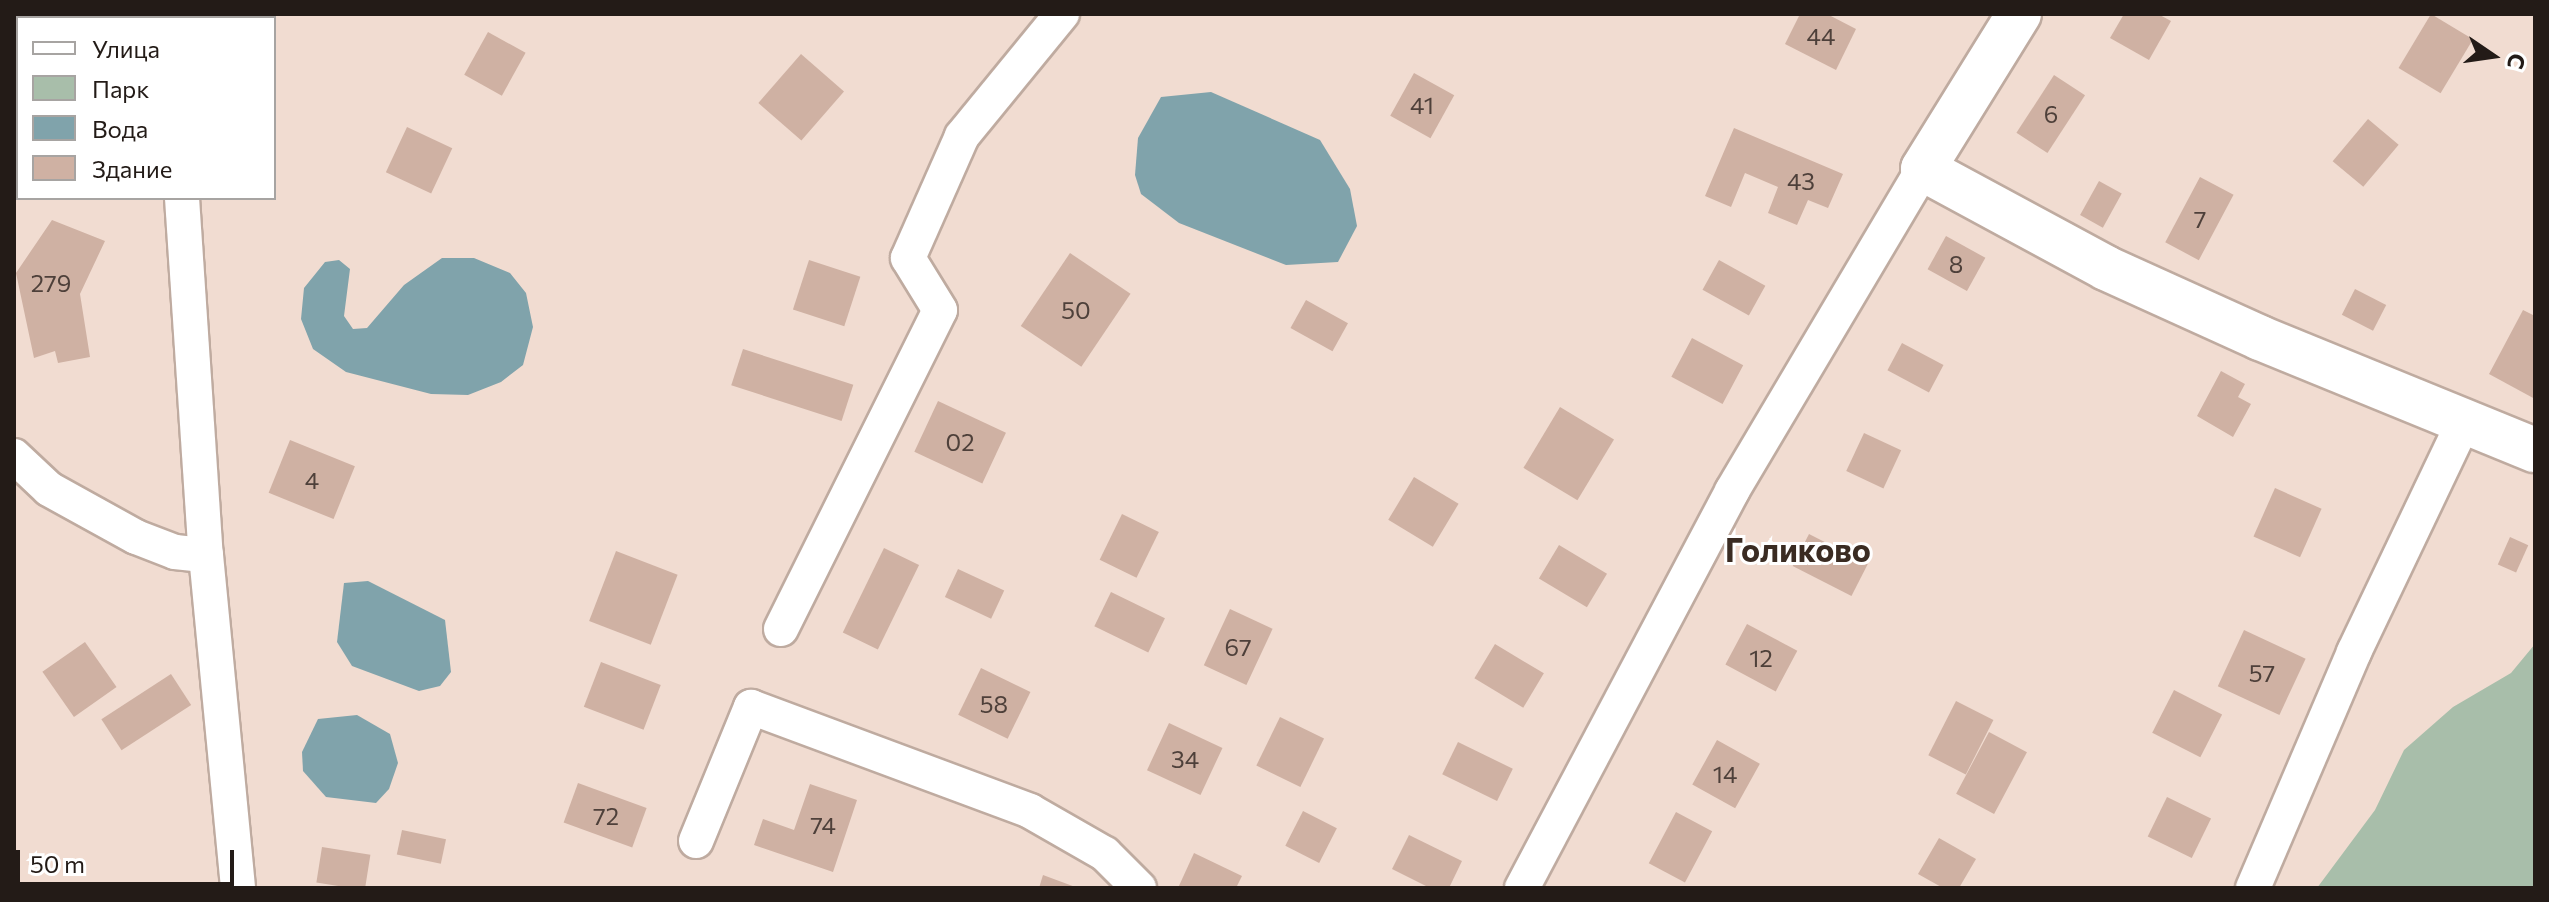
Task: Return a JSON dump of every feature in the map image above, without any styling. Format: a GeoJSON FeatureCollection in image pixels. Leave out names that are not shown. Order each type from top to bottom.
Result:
{"type":"FeatureCollection","features":[{"type":"Feature","properties":{"kind":"street"},"geometry":{"type":"LineString","coordinates":[[781,629],[940,310],[908,258],[962,136],[1062,14]]}},
{"type":"Feature","properties":{"kind":"street"},"geometry":{"type":"LineString","coordinates":[[1522,888],[1732,491],[2019,14]]}},
{"type":"Feature","properties":{"kind":"street"},"geometry":{"type":"LineString","coordinates":[[1923,169],[2106,268],[2535,450]]}},
{"type":"Feature","properties":{"kind":"street"},"geometry":{"type":"LineString","coordinates":[[182,200],[206,555],[238,888]]}},
{"type":"Feature","properties":{"kind":"street"},"geometry":{"type":"LineString","coordinates":[[2253,888],[2354,652],[2464,421]]}},
{"type":"Feature","properties":{"kind":"street"},"geometry":{"type":"LineString","coordinates":[[14,456],[49,489],[136,537],[175,552],[206,555]]}},
{"type":"Feature","properties":{"kind":"street"},"geometry":{"type":"LineString","coordinates":[[696,841],[751,707],[1030,811],[1105,854],[1139,888]]}},
{"type":"Feature","properties":{"kind":"green space"},"geometry":{"type":"Polygon","coordinates":[[[2535,644],[2535,888],[2317,888],[2375,810],[2404,750],[2453,707],[2511,673],[2535,644]]]}},
{"type":"Feature","properties":{"kind":"water"},"geometry":{"type":"Polygon","coordinates":[[[1211,92],[1320,140],[1350,189],[1357,226],[1338,262],[1286,265],[1179,223],[1141,194],[1135,175],[1138,138],[1161,97],[1211,92]]]}},
{"type":"Feature","properties":{"kind":"water"},"geometry":{"type":"Polygon","coordinates":[[[442,258],[474,258],[510,273],[526,293],[533,327],[523,365],[501,382],[468,395],[431,394],[346,372],[313,349],[301,319],[304,288],[325,262],[339,260],[350,269],[344,316],[353,329],[367,328],[404,285],[442,258]]]}},
{"type":"Feature","properties":{"kind":"water"},"geometry":{"type":"Polygon","coordinates":[[[368,581],[445,620],[451,672],[440,686],[419,691],[352,666],[337,642],[344,583],[368,581]]]}},
{"type":"Feature","properties":{"kind":"water"},"geometry":{"type":"Polygon","coordinates":[[[357,715],[390,734],[398,763],[389,789],[376,803],[326,797],[303,771],[302,752],[318,719],[357,715]]]}},
{"type":"Feature","properties":{"kind":"building"},"geometry":{"type":"Polygon","coordinates":[[[1800,14],[1827,14],[1856,29],[1836,70],[1785,44],[1800,14]]]}},
{"type":"Feature","properties":{"kind":"building"},"geometry":{"type":"Polygon","coordinates":[[[2124,14],[2158,14],[2171,21],[2149,60],[2110,38],[2124,14]]]}},
{"type":"Feature","properties":{"kind":"building"},"geometry":{"type":"Polygon","coordinates":[[[2431,14],[2473,39],[2441,93],[2399,68],[2431,14]]]}},
{"type":"Feature","properties":{"kind":"building"},"geometry":{"type":"Polygon","coordinates":[[[488,32],[526,53],[502,96],[464,75],[488,32]]]}},
{"type":"Feature","properties":{"kind":"building"},"geometry":{"type":"Polygon","coordinates":[[[801,54],[844,91],[801,140],[758,103],[801,54]]]}},
{"type":"Feature","properties":{"kind":"building"},"geometry":{"type":"Polygon","coordinates":[[[1414,73],[1454,95],[1430,138],[1390,116],[1414,73]]]}},
{"type":"Feature","properties":{"kind":"building"},"geometry":{"type":"Polygon","coordinates":[[[2054,75],[2085,95],[2047,153],[2016,133],[2054,75]]]}},
{"type":"Feature","properties":{"kind":"building"},"geometry":{"type":"Polygon","coordinates":[[[2368,119],[2399,145],[2363,187],[2333,161],[2368,119]]]}},
{"type":"Feature","properties":{"kind":"building"},"geometry":{"type":"Polygon","coordinates":[[[407,127],[452,148],[431,193],[386,172],[407,127]]]}},
{"type":"Feature","properties":{"kind":"building"},"geometry":{"type":"Polygon","coordinates":[[[1734,128],[1843,174],[1828,208],[1808,200],[1797,225],[1768,213],[1778,187],[1745,173],[1731,207],[1705,196],[1734,128]]]}},
{"type":"Feature","properties":{"kind":"building"},"geometry":{"type":"Polygon","coordinates":[[[2200,177],[2234,195],[2199,260],[2165,242],[2200,177]]]}},
{"type":"Feature","properties":{"kind":"building"},"geometry":{"type":"Polygon","coordinates":[[[2099,181],[2122,194],[2103,228],[2080,215],[2099,181]]]}},
{"type":"Feature","properties":{"kind":"building"},"geometry":{"type":"Polygon","coordinates":[[[52,220],[105,241],[80,294],[90,357],[58,363],[55,351],[34,358],[16,273],[52,220]]]}},
{"type":"Feature","properties":{"kind":"building"},"geometry":{"type":"Polygon","coordinates":[[[1946,236],[1985,258],[1967,291],[1928,269],[1946,236]]]}},
{"type":"Feature","properties":{"kind":"building"},"geometry":{"type":"Polygon","coordinates":[[[1070,253],[1131,294],[1081,367],[1021,326],[1070,253]]]}},
{"type":"Feature","properties":{"kind":"building"},"geometry":{"type":"Polygon","coordinates":[[[809,260],[860,277],[844,326],[793,309],[809,260]]]}},
{"type":"Feature","properties":{"kind":"building"},"geometry":{"type":"Polygon","coordinates":[[[1719,260],[1765,286],[1749,315],[1703,290],[1719,260]]]}},
{"type":"Feature","properties":{"kind":"building"},"geometry":{"type":"Polygon","coordinates":[[[2355,289],[2386,305],[2373,331],[2342,315],[2355,289]]]}},
{"type":"Feature","properties":{"kind":"building"},"geometry":{"type":"Polygon","coordinates":[[[1306,300],[1348,323],[1332,351],[1290,328],[1306,300]]]}},
{"type":"Feature","properties":{"kind":"building"},"geometry":{"type":"Polygon","coordinates":[[[2523,310],[2535,316],[2535,399],[2489,374],[2523,310]]]}},
{"type":"Feature","properties":{"kind":"building"},"geometry":{"type":"Polygon","coordinates":[[[1692,338],[1743,365],[1723,404],[1671,377],[1692,338]]]}},
{"type":"Feature","properties":{"kind":"building"},"geometry":{"type":"Polygon","coordinates":[[[1902,343],[1943,365],[1929,392],[1887,370],[1902,343]]]}},
{"type":"Feature","properties":{"kind":"building"},"geometry":{"type":"Polygon","coordinates":[[[743,349],[853,385],[842,421],[731,385],[743,349]]]}},
{"type":"Feature","properties":{"kind":"building"},"geometry":{"type":"Polygon","coordinates":[[[2221,371],[2245,384],[2238,397],[2251,404],[2233,437],[2197,416],[2221,371]]]}},
{"type":"Feature","properties":{"kind":"building"},"geometry":{"type":"Polygon","coordinates":[[[938,401],[1006,433],[982,483],[914,452],[938,401]]]}},
{"type":"Feature","properties":{"kind":"building"},"geometry":{"type":"Polygon","coordinates":[[[1560,407],[1614,439],[1577,500],[1523,468],[1560,407]]]}},
{"type":"Feature","properties":{"kind":"building"},"geometry":{"type":"Polygon","coordinates":[[[1864,433],[1901,450],[1883,488],[1846,471],[1864,433]]]}},
{"type":"Feature","properties":{"kind":"building"},"geometry":{"type":"Polygon","coordinates":[[[290,440],[355,466],[334,519],[269,493],[290,440]]]}},
{"type":"Feature","properties":{"kind":"building"},"geometry":{"type":"Polygon","coordinates":[[[1414,477],[1459,504],[1433,547],[1388,520],[1414,477]]]}},
{"type":"Feature","properties":{"kind":"building"},"geometry":{"type":"Polygon","coordinates":[[[2275,488],[2322,509],[2300,557],[2253,536],[2275,488]]]}},
{"type":"Feature","properties":{"kind":"building"},"geometry":{"type":"Polygon","coordinates":[[[1122,514],[1159,532],[1136,578],[1100,560],[1122,514]]]}},
{"type":"Feature","properties":{"kind":"building"},"geometry":{"type":"Polygon","coordinates":[[[1809,534],[1868,564],[1851,596],[1793,566],[1809,534]]]}},
{"type":"Feature","properties":{"kind":"building"},"geometry":{"type":"Polygon","coordinates":[[[2510,537],[2528,545],[2516,573],[2498,564],[2510,537]]]}},
{"type":"Feature","properties":{"kind":"building"},"geometry":{"type":"Polygon","coordinates":[[[1559,545],[1607,574],[1587,607],[1539,578],[1559,545]]]}},
{"type":"Feature","properties":{"kind":"building"},"geometry":{"type":"Polygon","coordinates":[[[884,548],[919,565],[878,650],[843,632],[884,548]]]}},
{"type":"Feature","properties":{"kind":"building"},"geometry":{"type":"Polygon","coordinates":[[[616,551],[678,575],[651,645],[589,621],[616,551]]]}},
{"type":"Feature","properties":{"kind":"building"},"geometry":{"type":"Polygon","coordinates":[[[958,569],[1004,591],[991,619],[945,597],[958,569]]]}},
{"type":"Feature","properties":{"kind":"building"},"geometry":{"type":"Polygon","coordinates":[[[1111,592],[1165,618],[1148,652],[1094,626],[1111,592]]]}},
{"type":"Feature","properties":{"kind":"building"},"geometry":{"type":"Polygon","coordinates":[[[1230,609],[1273,629],[1246,685],[1204,665],[1230,609]]]}},
{"type":"Feature","properties":{"kind":"building"},"geometry":{"type":"Polygon","coordinates":[[[1747,624],[1797,651],[1776,691],[1725,665],[1747,624]]]}},
{"type":"Feature","properties":{"kind":"building"},"geometry":{"type":"Polygon","coordinates":[[[2244,630],[2306,659],[2279,715],[2218,686],[2244,630]]]}},
{"type":"Feature","properties":{"kind":"building"},"geometry":{"type":"Polygon","coordinates":[[[85,642],[117,687],[74,717],[42,672],[85,642]]]}},
{"type":"Feature","properties":{"kind":"building"},"geometry":{"type":"Polygon","coordinates":[[[1495,644],[1544,673],[1523,708],[1474,678],[1495,644]]]}},
{"type":"Feature","properties":{"kind":"building"},"geometry":{"type":"Polygon","coordinates":[[[601,662],[661,685],[644,730],[584,707],[601,662]]]}},
{"type":"Feature","properties":{"kind":"building"},"geometry":{"type":"Polygon","coordinates":[[[981,668],[1030,692],[1008,739],[958,715],[981,668]]]}},
{"type":"Feature","properties":{"kind":"building"},"geometry":{"type":"Polygon","coordinates":[[[171,674],[191,705],[122,750],[101,719],[171,674]]]}},
{"type":"Feature","properties":{"kind":"building"},"geometry":{"type":"Polygon","coordinates":[[[2174,690],[2222,715],[2200,757],[2152,733],[2174,690]]]}},
{"type":"Feature","properties":{"kind":"building"},"geometry":{"type":"Polygon","coordinates":[[[1956,701],[1993,720],[1966,774],[1928,755],[1956,701]]]}},
{"type":"Feature","properties":{"kind":"building"},"geometry":{"type":"Polygon","coordinates":[[[1280,717],[1324,738],[1300,787],[1256,766],[1280,717]]]}},
{"type":"Feature","properties":{"kind":"building"},"geometry":{"type":"Polygon","coordinates":[[[1169,723],[1222,748],[1200,795],[1147,770],[1169,723]]]}},
{"type":"Feature","properties":{"kind":"building"},"geometry":{"type":"Polygon","coordinates":[[[1989,732],[2027,752],[1994,814],[1956,794],[1989,732]]]}},
{"type":"Feature","properties":{"kind":"building"},"geometry":{"type":"Polygon","coordinates":[[[1717,740],[1760,764],[1735,808],[1692,785],[1717,740]]]}},
{"type":"Feature","properties":{"kind":"building"},"geometry":{"type":"Polygon","coordinates":[[[1458,742],[1513,769],[1497,801],[1442,774],[1458,742]]]}},
{"type":"Feature","properties":{"kind":"building"},"geometry":{"type":"Polygon","coordinates":[[[578,783],[647,808],[632,847],[564,822],[578,783]]]}},
{"type":"Feature","properties":{"kind":"building"},"geometry":{"type":"Polygon","coordinates":[[[810,784],[857,800],[833,872],[754,845],[763,819],[794,830],[810,784]]]}},
{"type":"Feature","properties":{"kind":"building"},"geometry":{"type":"Polygon","coordinates":[[[2167,797],[2211,818],[2192,858],[2148,837],[2167,797]]]}},
{"type":"Feature","properties":{"kind":"building"},"geometry":{"type":"Polygon","coordinates":[[[1303,811],[1337,828],[1319,863],[1285,846],[1303,811]]]}},
{"type":"Feature","properties":{"kind":"building"},"geometry":{"type":"Polygon","coordinates":[[[1676,812],[1712,831],[1685,882],[1649,863],[1676,812]]]}},
{"type":"Feature","properties":{"kind":"building"},"geometry":{"type":"Polygon","coordinates":[[[402,830],[446,839],[441,864],[397,854],[402,830]]]}},
{"type":"Feature","properties":{"kind":"building"},"geometry":{"type":"Polygon","coordinates":[[[1409,835],[1462,861],[1449,888],[1430,888],[1392,869],[1409,835]]]}},
{"type":"Feature","properties":{"kind":"building"},"geometry":{"type":"Polygon","coordinates":[[[1939,838],[1976,859],[1959,888],[1943,888],[1918,874],[1939,838]]]}},
{"type":"Feature","properties":{"kind":"building"},"geometry":{"type":"Polygon","coordinates":[[[322,847],[370,855],[365,888],[316,883],[322,847]]]}},
{"type":"Feature","properties":{"kind":"building"},"geometry":{"type":"Polygon","coordinates":[[[1194,853],[1242,876],[1236,888],[1178,888],[1194,853]]]}},
{"type":"Feature","properties":{"kind":"building"},"geometry":{"type":"Polygon","coordinates":[[[1043,875],[1078,888],[1039,888],[1043,875]]]}},
{"type":"Feature","properties":{"kind":"district","name":"Голиково"},"geometry":{"type":"Point","coordinates":[1798,549]}}]}
